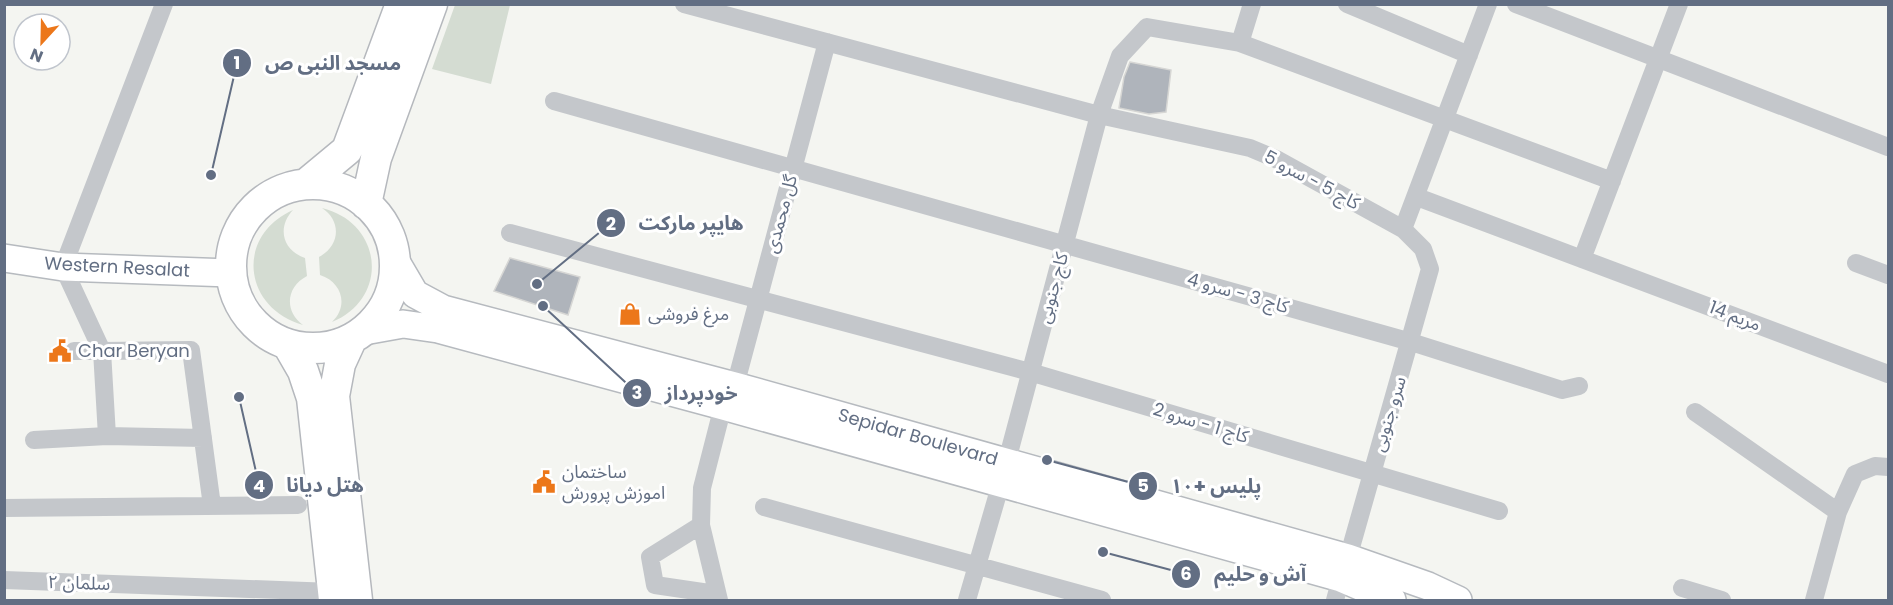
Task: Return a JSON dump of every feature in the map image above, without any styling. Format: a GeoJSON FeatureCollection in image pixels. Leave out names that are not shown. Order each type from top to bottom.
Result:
{"type":"FeatureCollection","features":[{"type":"Feature","properties":{"kind":"main road"},"geometry":{"type":"LineString","coordinates":[[306,184],[347,150],[401,4]]}},
{"type":"Feature","properties":{"kind":"main road"},"geometry":{"type":"LineString","coordinates":[[366,204],[376,158],[432,4]]}},
{"type":"Feature","properties":{"kind":"main road"},"geometry":{"type":"LineString","coordinates":[[306,184],[338,188],[353,194],[366,204],[386,229],[395,260],[392,292],[376,320],[358,335],[336,345],[304,348],[288,345],[273,338],[248,318],[233,289],[230,273],[234,241],[249,213],[275,193],[306,184]]}},
{"type":"Feature","properties":{"kind":"main road"},"geometry":{"type":"LineString","coordinates":[[326,597],[334,396],[340,364],[358,335]]}},
{"type":"Feature","properties":{"kind":"main road"},"geometry":{"type":"LineString","coordinates":[[288,345],[303,371],[312,398],[326,597]]}},
{"type":"Feature","properties":{"kind":"street"},"geometry":{"type":"LineString","coordinates":[[107,436],[102,351],[63,267],[164,4]]}},
{"type":"Feature","properties":{"kind":"street","name":"کاج 5 - سرو 5"},"geometry":{"type":"LineString","coordinates":[[684,4],[1099,115],[1250,148],[1276,159],[1403,229],[1423,249],[1430,269]]}},
{"type":"Feature","properties":{"kind":"street"},"geometry":{"type":"LineString","coordinates":[[1252,4],[1240,43],[1612,181]]}},
{"type":"Feature","properties":{"kind":"street"},"geometry":{"type":"LineString","coordinates":[[1347,4],[1469,56]]}},
{"type":"Feature","properties":{"kind":"street"},"geometry":{"type":"LineString","coordinates":[[1403,229],[1488,4]]}},
{"type":"Feature","properties":{"kind":"street"},"geometry":{"type":"LineString","coordinates":[[1516,4],[1888,147]]}},
{"type":"Feature","properties":{"kind":"street"},"geometry":{"type":"LineString","coordinates":[[1582,259],[1679,4]]}},
{"type":"Feature","properties":{"kind":"street","name":"کاج جنوبی"},"geometry":{"type":"LineString","coordinates":[[967,600],[1004,472],[1099,115],[1120,56],[1147,27],[1240,43]]}},
{"type":"Feature","properties":{"kind":"street","name":"گل محمدی"},"geometry":{"type":"LineString","coordinates":[[718,597],[701,525],[702,488],[758,299],[827,42]]}},
{"type":"Feature","properties":{"kind":"street","name":"کاج 3 - سرو 4"},"geometry":{"type":"LineString","coordinates":[[554,101],[1411,342],[1562,390],[1579,386]]}},
{"type":"Feature","properties":{"kind":"street","name":"مریم 14"},"geometry":{"type":"LineString","coordinates":[[1417,196],[1888,374]]}},
{"type":"Feature","properties":{"kind":"street","name":"کاج 1 - سرو 2"},"geometry":{"type":"LineString","coordinates":[[510,233],[1030,372],[1499,511]]}},
{"type":"Feature","properties":{"kind":"street","name":"Western Resalat"},"geometry":{"type":"LineString","coordinates":[[4,258],[63,267],[230,273]]}},
{"type":"Feature","properties":{"kind":"street","name":"Sepidar Boulevard"},"geometry":{"type":"LineString","coordinates":[[395,260],[415,294],[443,309],[729,396],[1004,472],[1342,579],[1392,600]]}},
{"type":"Feature","properties":{"kind":"street"},"geometry":{"type":"LineString","coordinates":[[1856,263],[1888,275]]}},
{"type":"Feature","properties":{"kind":"street","name":"سرو جنوبی"},"geometry":{"type":"LineString","coordinates":[[1342,579],[1430,269]]}},
{"type":"Feature","properties":{"kind":"street","name":"Sepidar Boulevard"},"geometry":{"type":"LineString","coordinates":[[358,335],[403,324],[438,328],[729,396]]}},
{"type":"Feature","properties":{"kind":"street"},"geometry":{"type":"LineString","coordinates":[[74,351],[191,350],[212,506]]}},
{"type":"Feature","properties":{"kind":"street"},"geometry":{"type":"LineString","coordinates":[[1695,412],[1838,512]]}},
{"type":"Feature","properties":{"kind":"street"},"geometry":{"type":"LineString","coordinates":[[34,440],[107,436],[203,438]]}},
{"type":"Feature","properties":{"kind":"street"},"geometry":{"type":"LineString","coordinates":[[1814,600],[1838,512],[1855,474],[1875,466],[1888,467]]}},
{"type":"Feature","properties":{"kind":"street"},"geometry":{"type":"LineString","coordinates":[[4,508],[298,505]]}},
{"type":"Feature","properties":{"kind":"street"},"geometry":{"type":"LineString","coordinates":[[764,507],[1102,600]]}},
{"type":"Feature","properties":{"kind":"street"},"geometry":{"type":"LineString","coordinates":[[701,525],[650,556],[655,585],[718,597]]}},
{"type":"Feature","properties":{"kind":"street","name":"Sepidar Boulevard"},"geometry":{"type":"LineString","coordinates":[[1342,579],[1428,586],[1458,600]]}},
{"type":"Feature","properties":{"kind":"street","name":"سلمان ۲"},"geometry":{"type":"LineString","coordinates":[[4,580],[326,597]]}},
{"type":"Feature","properties":{"kind":"street"},"geometry":{"type":"LineString","coordinates":[[1682,588],[1722,600]]}},
{"type":"Feature","properties":{"kind":"shaded area"},"geometry":{"type":"Polygon","coordinates":[[[455,5],[510,5],[491,84],[432,69],[455,5]]]}},
{"type":"Feature","properties":{"kind":"shaded area"},"geometry":{"type":"Polygon","coordinates":[[[322,208],[342,216],[357,229],[367,244],[372,262],[370,279],[363,296],[351,311],[332,322],[340,309],[341,295],[334,283],[320,275],[319,257],[331,247],[336,233],[333,220],[322,208]]]}},
{"type":"Feature","properties":{"kind":"shaded area"},"geometry":{"type":"Polygon","coordinates":[[[293,210],[285,224],[284,237],[291,250],[305,258],[307,276],[295,286],[291,293],[290,306],[303,325],[283,316],[268,304],[258,288],[254,271],[255,253],[262,237],[274,222],[293,210]]]}},
{"type":"Feature","properties":{"kind":"building"},"geometry":{"type":"Polygon","coordinates":[[[1130,62],[1171,70],[1166,112],[1149,114],[1119,108],[1124,77],[1130,62]]]}},
{"type":"Feature","properties":{"kind":"building"},"geometry":{"type":"Polygon","coordinates":[[[510,258],[580,277],[568,315],[494,291],[510,258]]]}},
{"type":"Feature","properties":{"kind":"place","name":"مسجد النبی ص"},"geometry":{"type":"Point","coordinates":[211,175]}},
{"type":"Feature","properties":{"kind":"place","name":"هایپر مارکت"},"geometry":{"type":"Point","coordinates":[537,284]}},
{"type":"Feature","properties":{"kind":"place","name":"خودپرداز"},"geometry":{"type":"Point","coordinates":[543,306]}},
{"type":"Feature","properties":{"kind":"place","name":"مرغ فروشی"},"geometry":{"type":"Point","coordinates":[630,314]}},
{"type":"Feature","properties":{"kind":"place","name":"Char Beryan"},"geometry":{"type":"Point","coordinates":[60,351]}},
{"type":"Feature","properties":{"kind":"place","name":"هتل دیانا"},"geometry":{"type":"Point","coordinates":[239,397]}},
{"type":"Feature","properties":{"kind":"place","name":"پلیس +۱۰"},"geometry":{"type":"Point","coordinates":[1047,460]}},
{"type":"Feature","properties":{"kind":"place","name":"ساختمان اموزش پرورش"},"geometry":{"type":"Point","coordinates":[544,482]}},
{"type":"Feature","properties":{"kind":"place","name":"آش و حلیم"},"geometry":{"type":"Point","coordinates":[1103,552]}}]}
